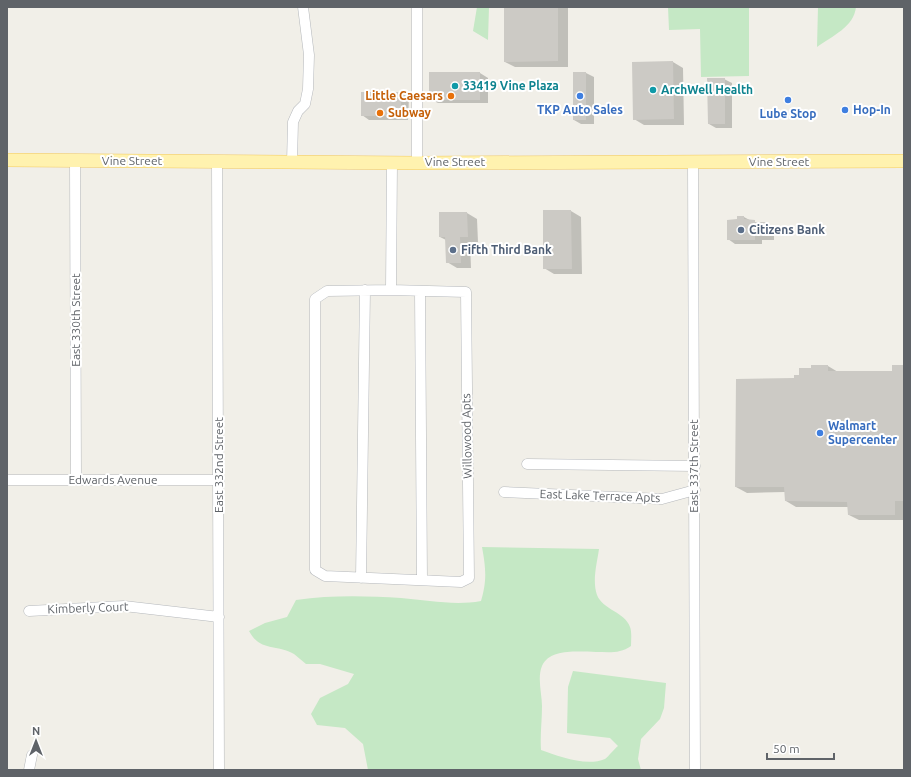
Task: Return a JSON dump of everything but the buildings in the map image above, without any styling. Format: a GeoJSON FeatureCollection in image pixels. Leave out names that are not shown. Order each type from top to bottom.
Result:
{"type":"FeatureCollection","features":[{"type":"Feature","properties":{"kind":"main road","name":"Vine Street"},"geometry":{"type":"LineString","coordinates":[[7,160],[417,163],[904,161]]}},
{"type":"Feature","properties":{"kind":"street"},"geometry":{"type":"LineString","coordinates":[[292,162],[293,122],[298,111],[305,104],[308,89],[308,55],[304,7]]}},
{"type":"Feature","properties":{"kind":"street"},"geometry":{"type":"LineString","coordinates":[[417,7],[417,163]]}},
{"type":"Feature","properties":{"kind":"street","name":"East 330th Street"},"geometry":{"type":"LineString","coordinates":[[75,160],[76,480]]}},
{"type":"Feature","properties":{"kind":"street","name":"East 332nd Street"},"geometry":{"type":"LineString","coordinates":[[217,161],[219,770]]}},
{"type":"Feature","properties":{"kind":"street","name":"East 337th Street"},"geometry":{"type":"LineString","coordinates":[[693,161],[695,770]]}},
{"type":"Feature","properties":{"kind":"street"},"geometry":{"type":"LineString","coordinates":[[391,290],[392,162]]}},
{"type":"Feature","properties":{"kind":"street"},"geometry":{"type":"LineString","coordinates":[[361,578],[365,290]]}},
{"type":"Feature","properties":{"kind":"street","name":"Willowood Apts"},"geometry":{"type":"LineString","coordinates":[[365,290],[466,292],[469,578],[461,582],[325,576],[315,570],[315,299],[327,291],[365,290]]}},
{"type":"Feature","properties":{"kind":"street"},"geometry":{"type":"LineString","coordinates":[[420,291],[422,580]]}},
{"type":"Feature","properties":{"kind":"street"},"geometry":{"type":"LineString","coordinates":[[527,464],[695,466]]}},
{"type":"Feature","properties":{"kind":"street","name":"Edwards Avenue"},"geometry":{"type":"LineString","coordinates":[[7,480],[219,480]]}},
{"type":"Feature","properties":{"kind":"street","name":"East Lake Terrace Apts"},"geometry":{"type":"LineString","coordinates":[[504,492],[662,499],[695,490]]}},
{"type":"Feature","properties":{"kind":"street","name":"Kimberly Court"},"geometry":{"type":"LineString","coordinates":[[29,611],[124,606],[219,616]]}},
{"type":"Feature","properties":{"kind":"street"},"geometry":{"type":"LineString","coordinates":[[30,770],[32,755]]}},
{"type":"Feature","properties":{"kind":"green space"},"geometry":{"type":"Polygon","coordinates":[[[477,7],[489,7],[488,40],[473,31],[477,7]]]}},
{"type":"Feature","properties":{"kind":"green space"},"geometry":{"type":"Polygon","coordinates":[[[668,7],[749,7],[749,76],[701,77],[700,29],[669,30],[668,7]]]}},
{"type":"Feature","properties":{"kind":"green space"},"geometry":{"type":"Polygon","coordinates":[[[818,7],[856,7],[847,26],[817,47],[818,7]]]}},
{"type":"Feature","properties":{"kind":"green space"},"geometry":{"type":"Polygon","coordinates":[[[482,547],[599,549],[595,578],[597,595],[604,604],[619,614],[627,622],[631,631],[631,646],[627,649],[614,652],[566,652],[552,656],[546,660],[542,666],[540,676],[542,706],[541,750],[572,760],[589,762],[605,759],[618,746],[610,738],[567,733],[568,687],[573,671],[666,683],[664,708],[660,719],[641,739],[638,759],[641,770],[368,770],[363,744],[345,728],[317,725],[311,714],[320,698],[348,684],[354,674],[320,664],[306,664],[294,654],[263,645],[253,638],[249,631],[265,623],[287,617],[296,600],[322,597],[362,596],[451,603],[481,601],[485,574],[482,547]]]}},
{"type":"Feature","properties":{"kind":"place","name":"33419 Vine Plaza"},"geometry":{"type":"Point","coordinates":[455,86]}},
{"type":"Feature","properties":{"kind":"place","name":"ArchWell Health"},"geometry":{"type":"Point","coordinates":[653,90]}},
{"type":"Feature","properties":{"kind":"place","name":"Little Caesars"},"geometry":{"type":"Point","coordinates":[451,96]}},
{"type":"Feature","properties":{"kind":"place","name":"TKP Auto Sales"},"geometry":{"type":"Point","coordinates":[580,96]}},
{"type":"Feature","properties":{"kind":"place","name":"Lube Stop"},"geometry":{"type":"Point","coordinates":[788,100]}},
{"type":"Feature","properties":{"kind":"place","name":"Hop-In"},"geometry":{"type":"Point","coordinates":[845,110]}},
{"type":"Feature","properties":{"kind":"place","name":"Subway"},"geometry":{"type":"Point","coordinates":[380,113]}},
{"type":"Feature","properties":{"kind":"place","name":"Citizens Bank"},"geometry":{"type":"Point","coordinates":[741,230]}},
{"type":"Feature","properties":{"kind":"place","name":"Fifth Third Bank"},"geometry":{"type":"Point","coordinates":[453,250]}},
{"type":"Feature","properties":{"kind":"place","name":"Walmart Supercenter"},"geometry":{"type":"Point","coordinates":[820,433]}}]}
